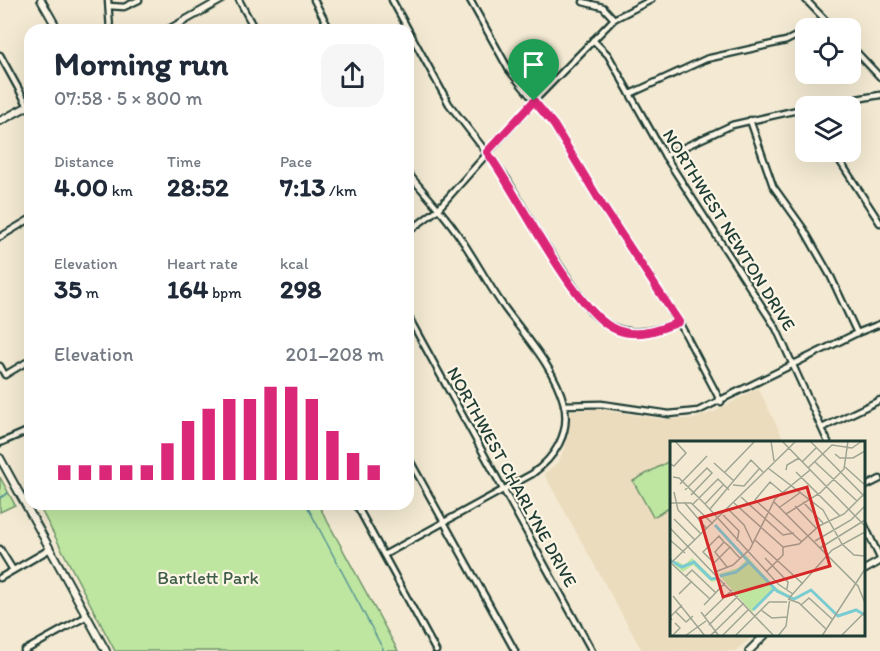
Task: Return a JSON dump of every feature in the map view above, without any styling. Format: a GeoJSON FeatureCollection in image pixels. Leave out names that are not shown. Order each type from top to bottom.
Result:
{"type":"FeatureCollection","features":[{"type":"Feature","properties":{"kind":"street"},"geometry":{"type":"LineString","coordinates":[[41,0],[55,24]]}},
{"type":"Feature","properties":{"kind":"street"},"geometry":{"type":"LineString","coordinates":[[110,24],[109,3],[124,7],[139,0]]}},
{"type":"Feature","properties":{"kind":"street"},"geometry":{"type":"LineString","coordinates":[[185,24],[221,0]]}},
{"type":"Feature","properties":{"kind":"street"},"geometry":{"type":"LineString","coordinates":[[238,0],[252,24]]}},
{"type":"Feature","properties":{"kind":"street"},"geometry":{"type":"LineString","coordinates":[[314,0],[327,24]]}},
{"type":"Feature","properties":{"kind":"street"},"geometry":{"type":"LineString","coordinates":[[392,0],[405,24]]}},
{"type":"Feature","properties":{"kind":"street"},"geometry":{"type":"LineString","coordinates":[[470,0],[509,70],[554,125],[604,208],[679,322],[721,402]]}},
{"type":"Feature","properties":{"kind":"street"},"geometry":{"type":"LineString","coordinates":[[414,227],[437,210],[534,101],[614,19],[651,0]]}},
{"type":"Feature","properties":{"kind":"street"},"geometry":{"type":"LineString","coordinates":[[806,0],[821,18]]}},
{"type":"Feature","properties":{"kind":"street"},"geometry":{"type":"LineString","coordinates":[[584,2],[603,7],[614,19]]}},
{"type":"Feature","properties":{"kind":"street"},"geometry":{"type":"LineString","coordinates":[[630,94],[706,59],[795,37]]}},
{"type":"Feature","properties":{"kind":"street"},"geometry":{"type":"LineString","coordinates":[[414,40],[449,104],[507,179],[575,290],[602,322],[628,333],[648,333],[679,322]]}},
{"type":"Feature","properties":{"kind":"street","name":"NORTHWEST NEWTON DRIVE"},"geometry":{"type":"LineString","coordinates":[[593,40],[608,55],[665,156],[761,302],[794,364],[828,441]]}},
{"type":"Feature","properties":{"kind":"street"},"geometry":{"type":"LineString","coordinates":[[0,55],[24,96]]}},
{"type":"Feature","properties":{"kind":"street"},"geometry":{"type":"LineString","coordinates":[[861,57],[880,77]]}},
{"type":"Feature","properties":{"kind":"street"},"geometry":{"type":"LineString","coordinates":[[861,98],[880,95]]}},
{"type":"Feature","properties":{"kind":"street"},"geometry":{"type":"LineString","coordinates":[[0,122],[24,108]]}},
{"type":"Feature","properties":{"kind":"street"},"geometry":{"type":"LineString","coordinates":[[665,156],[704,136],[750,120],[795,110]]}},
{"type":"Feature","properties":{"kind":"street"},"geometry":{"type":"LineString","coordinates":[[750,120],[755,141],[773,186],[803,228],[831,277],[857,333]]}},
{"type":"Feature","properties":{"kind":"street"},"geometry":{"type":"LineString","coordinates":[[840,162],[880,223]]}},
{"type":"Feature","properties":{"kind":"street"},"geometry":{"type":"LineString","coordinates":[[384,555],[532,474],[554,456],[563,429],[564,405],[546,366],[492,289],[456,231],[414,181]]}},
{"type":"Feature","properties":{"kind":"street"},"geometry":{"type":"LineString","coordinates":[[0,237],[24,223]]}},
{"type":"Feature","properties":{"kind":"street"},"geometry":{"type":"LineString","coordinates":[[564,405],[601,404],[684,414],[707,409],[857,333],[880,324]]}},
{"type":"Feature","properties":{"kind":"street","name":"NORTHWEST CHARLYNE DRIVE"},"geometry":{"type":"LineString","coordinates":[[414,327],[592,651]]}},
{"type":"Feature","properties":{"kind":"street"},"geometry":{"type":"LineString","coordinates":[[0,366],[5,375],[24,364]]}},
{"type":"Feature","properties":{"kind":"street"},"geometry":{"type":"LineString","coordinates":[[822,428],[880,400]]}},
{"type":"Feature","properties":{"kind":"street"},"geometry":{"type":"LineString","coordinates":[[0,443],[24,433]]}},
{"type":"Feature","properties":{"kind":"street"},"geometry":{"type":"LineString","coordinates":[[0,458],[24,501]]}},
{"type":"Feature","properties":{"kind":"street"},"geometry":{"type":"LineString","coordinates":[[414,468],[515,651]]}},
{"type":"Feature","properties":{"kind":"street"},"geometry":{"type":"LineString","coordinates":[[865,486],[880,479]]}},
{"type":"Feature","properties":{"kind":"street"},"geometry":{"type":"LineString","coordinates":[[29,510],[106,651]]}},
{"type":"Feature","properties":{"kind":"street"},"geometry":{"type":"LineString","coordinates":[[359,510],[436,651]]}},
{"type":"Feature","properties":{"kind":"street"},"geometry":{"type":"LineString","coordinates":[[865,526],[880,559],[865,569]]}},
{"type":"Feature","properties":{"kind":"street"},"geometry":{"type":"LineString","coordinates":[[0,549],[13,570]]}},
{"type":"Feature","properties":{"kind":"street"},"geometry":{"type":"LineString","coordinates":[[0,578],[50,549]]}},
{"type":"Feature","properties":{"kind":"street"},"geometry":{"type":"LineString","coordinates":[[24,651],[87,616]]}},
{"type":"Feature","properties":{"kind":"street"},"geometry":{"type":"LineString","coordinates":[[749,651],[764,636]]}},
{"type":"Feature","properties":{"kind":"shaded area"},"geometry":{"type":"Polygon","coordinates":[[[758,388],[784,441],[670,441],[670,636],[754,636],[735,651],[642,651],[544,474],[558,462],[565,447],[571,410],[595,409],[662,419],[693,419],[714,412],[758,388]]]}},
{"type":"Feature","properties":{"kind":"green space"},"geometry":{"type":"Polygon","coordinates":[[[670,461],[670,508],[653,517],[633,481],[670,461]]]}},
{"type":"Feature","properties":{"kind":"green space"},"geometry":{"type":"Polygon","coordinates":[[[0,477],[15,505],[0,512],[0,477]]]}},
{"type":"Feature","properties":{"kind":"green space","name":"Bartlett Park"},"geometry":{"type":"Polygon","coordinates":[[[41,510],[321,510],[398,651],[115,651],[41,510]]]}},
{"type":"Feature","properties":{"kind":"waterway"},"geometry":{"type":"LineString","coordinates":[[0,498],[8,493]]}},
{"type":"Feature","properties":{"kind":"waterway"},"geometry":{"type":"LineString","coordinates":[[309,510],[384,651]]}},
{"type":"Feature","properties":{"kind":"route"},"geometry":{"type":"LineString","coordinates":[[534,101],[554,125],[604,208],[679,322],[648,333],[628,333],[615,330],[591,312],[575,290],[539,235],[507,179],[487,152],[534,101]]}}]}
